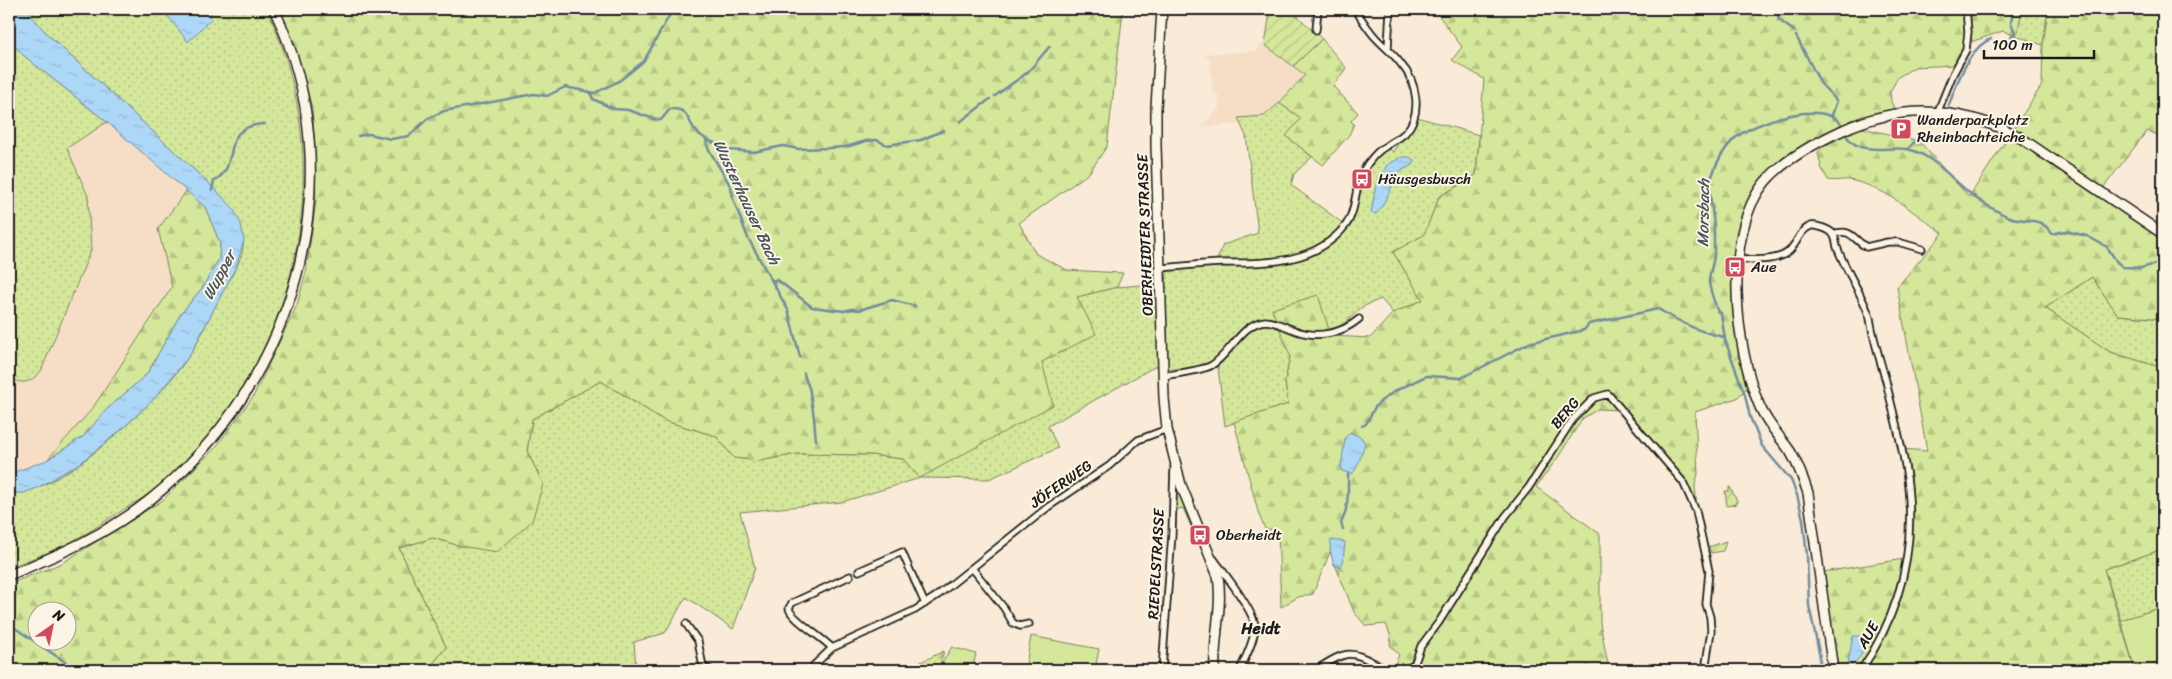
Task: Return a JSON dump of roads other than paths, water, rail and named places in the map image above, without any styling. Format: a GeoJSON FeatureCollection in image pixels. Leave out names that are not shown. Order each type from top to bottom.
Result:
{"type":"FeatureCollection","features":[{"type":"Feature","properties":{"kind":"main road"},"geometry":{"type":"LineString","coordinates":[[9,575],[96,536],[125,518],[158,493],[190,463],[222,426],[241,401],[270,350],[289,304],[300,261],[308,210],[310,167],[301,89],[291,53],[274,9]]}},
{"type":"Feature","properties":{"kind":"main road","name":"OBERHEIDTER STRASSE"},"geometry":{"type":"LineString","coordinates":[[1162,9],[1156,107],[1163,376],[1167,429],[1175,459]]}},
{"type":"Feature","properties":{"kind":"main road"},"geometry":{"type":"LineString","coordinates":[[1833,670],[1808,493],[1790,452],[1761,409],[1749,373],[1739,317],[1740,245],[1748,214],[1765,183],[1791,160],[1849,127],[1887,117],[1938,111],[1956,113],[1982,120],[2018,136],[2163,234]]}},
{"type":"Feature","properties":{"kind":"main road"},"geometry":{"type":"LineString","coordinates":[[1175,459],[1185,495],[1211,554],[1218,576],[1220,616],[1214,659],[1216,670]]}},
{"type":"Feature","properties":{"kind":"street"},"geometry":{"type":"LineString","coordinates":[[1316,30],[1318,9]]}},
{"type":"Feature","properties":{"kind":"street"},"geometry":{"type":"LineString","coordinates":[[1160,268],[1223,263],[1257,264],[1288,260],[1313,252],[1332,239],[1347,224],[1357,185],[1364,171],[1384,147],[1405,133],[1414,118],[1416,96],[1409,74],[1388,49],[1373,35],[1355,9]]}},
{"type":"Feature","properties":{"kind":"street"},"geometry":{"type":"LineString","coordinates":[[1388,49],[1390,9]]}},
{"type":"Feature","properties":{"kind":"street"},"geometry":{"type":"LineString","coordinates":[[1938,111],[1953,74],[1966,50],[1968,32],[1966,9]]}},
{"type":"Feature","properties":{"kind":"street"},"geometry":{"type":"LineString","coordinates":[[1739,260],[1776,258],[1788,252],[1804,230],[1814,226],[1834,234],[1848,232],[1866,247],[1888,242],[1898,242],[1922,249]]}},
{"type":"Feature","properties":{"kind":"street","name":"AUE"},"geometry":{"type":"LineString","coordinates":[[1834,234],[1837,247],[1870,318],[1908,487],[1910,521],[1907,559],[1900,590],[1883,636],[1861,670]]}},
{"type":"Feature","properties":{"kind":"street"},"geometry":{"type":"LineString","coordinates":[[1163,376],[1212,366],[1245,332],[1264,321],[1276,323],[1300,332],[1322,334],[1337,333],[1348,328],[1359,319]]}},
{"type":"Feature","properties":{"kind":"street","name":"BERG"},"geometry":{"type":"LineString","coordinates":[[1404,670],[1414,665],[1421,646],[1505,517],[1529,487],[1573,419],[1594,398],[1608,394],[1682,482],[1696,511],[1709,572],[1706,604],[1710,617],[1711,631],[1705,670]]}},
{"type":"Feature","properties":{"kind":"street","name":"JÖFERWEG"},"geometry":{"type":"LineString","coordinates":[[809,670],[832,648],[925,604],[1048,507],[1109,466],[1138,440],[1167,429]]}},
{"type":"Feature","properties":{"kind":"street","name":"RIEDELSTRASSE"},"geometry":{"type":"LineString","coordinates":[[1162,670],[1172,534],[1175,459]]}},
{"type":"Feature","properties":{"kind":"street"},"geometry":{"type":"LineString","coordinates":[[859,571],[902,552],[925,604]]}},
{"type":"Feature","properties":{"kind":"street"},"geometry":{"type":"LineString","coordinates":[[1211,554],[1253,618],[1253,635],[1240,670]]}},
{"type":"Feature","properties":{"kind":"street"},"geometry":{"type":"LineString","coordinates":[[972,568],[1000,602],[1013,623],[1020,626],[1029,624]]}},
{"type":"Feature","properties":{"kind":"street"},"geometry":{"type":"LineString","coordinates":[[832,648],[824,639],[792,615],[789,608],[792,603],[850,576]]}},
{"type":"Feature","properties":{"kind":"street"},"geometry":{"type":"LineString","coordinates":[[686,624],[698,641],[703,667],[710,670]]}},
{"type":"Feature","properties":{"kind":"street"},"geometry":{"type":"LineString","coordinates":[[1316,670],[1342,655],[1352,653],[1388,670]]}},
{"type":"Feature","properties":{"kind":"water","name":"Wupper"},"geometry":{"type":"Polygon","coordinates":[[[9,9],[26,9],[47,34],[213,187],[233,208],[241,224],[244,240],[236,267],[190,355],[154,399],[121,430],[80,463],[39,487],[24,493],[13,493],[9,497],[9,474],[47,460],[84,436],[107,409],[147,374],[180,315],[202,288],[219,259],[220,243],[205,207],[107,122],[24,56],[9,40],[9,9]]]}},
{"type":"Feature","properties":{"kind":"water"},"geometry":{"type":"Polygon","coordinates":[[[154,9],[210,9],[211,19],[188,42],[167,15],[154,9]]]}},
{"type":"Feature","properties":{"kind":"water"},"geometry":{"type":"Polygon","coordinates":[[[1402,157],[1409,157],[1414,160],[1414,164],[1399,172],[1380,209],[1376,214],[1371,213],[1376,184],[1387,165],[1402,157]]]}},
{"type":"Feature","properties":{"kind":"water"},"geometry":{"type":"Polygon","coordinates":[[[1350,432],[1362,438],[1365,444],[1358,464],[1352,474],[1342,471],[1341,467],[1345,438],[1350,432]]]}},
{"type":"Feature","properties":{"kind":"water"},"geometry":{"type":"Polygon","coordinates":[[[1331,540],[1345,542],[1343,561],[1340,567],[1334,565],[1330,550],[1331,540]]]}},
{"type":"Feature","properties":{"kind":"water"},"geometry":{"type":"Polygon","coordinates":[[[1853,636],[1865,636],[1866,641],[1864,650],[1858,659],[1847,669],[1853,636]]]}},
{"type":"Feature","properties":{"kind":"waterway"},"geometry":{"type":"LineString","coordinates":[[590,92],[595,93],[619,81],[644,61],[673,9]]}},
{"type":"Feature","properties":{"kind":"waterway"},"geometry":{"type":"LineString","coordinates":[[1777,9],[1779,20],[1794,31]]}},
{"type":"Feature","properties":{"kind":"waterway"},"geometry":{"type":"LineString","coordinates":[[2011,37],[2015,33],[2011,23],[2013,9]]}},
{"type":"Feature","properties":{"kind":"waterway"},"geometry":{"type":"LineString","coordinates":[[1796,36],[1821,84],[1837,101],[1832,115]]}},
{"type":"Feature","properties":{"kind":"waterway"},"geometry":{"type":"LineString","coordinates":[[1949,105],[1970,57],[1983,43],[1991,39]]}},
{"type":"Feature","properties":{"kind":"waterway"},"geometry":{"type":"LineString","coordinates":[[995,96],[1028,72],[1050,46]]}},
{"type":"Feature","properties":{"kind":"waterway","name":"Wusterhauser Bach"},"geometry":{"type":"LineString","coordinates":[[358,136],[369,134],[391,139],[409,136],[427,119],[444,111],[534,94],[547,96],[565,87],[590,92],[593,99],[614,109],[628,110],[657,120],[661,120],[670,109],[681,110],[697,132],[706,139],[708,148],[731,187],[733,199],[748,238],[788,310],[800,357]]}},
{"type":"Feature","properties":{"kind":"waterway"},"geometry":{"type":"LineString","coordinates":[[960,122],[990,99]]}},
{"type":"Feature","properties":{"kind":"waterway","name":"Morsbach"},"geometry":{"type":"LineString","coordinates":[[1819,670],[1820,657],[1809,606],[1803,519],[1797,495],[1791,480],[1762,446],[1750,417],[1745,395],[1725,340],[1721,313],[1718,312],[1710,290],[1709,282],[1714,256],[1714,226],[1710,188],[1714,171],[1726,148],[1742,133],[1756,126],[1790,115],[1807,113],[1823,114],[1835,119],[1843,128]]}},
{"type":"Feature","properties":{"kind":"waterway"},"geometry":{"type":"LineString","coordinates":[[1932,124],[1938,117]]}},
{"type":"Feature","properties":{"kind":"waterway","name":"Wusterhauser Bach"},"geometry":{"type":"LineString","coordinates":[[212,190],[214,181],[223,174],[228,165],[235,138],[241,131],[250,126],[265,124]]}},
{"type":"Feature","properties":{"kind":"waterway"},"geometry":{"type":"LineString","coordinates":[[706,139],[729,150],[754,152],[783,146],[799,149],[846,147],[877,140],[887,145],[921,140],[944,130]]}},
{"type":"Feature","properties":{"kind":"waterway"},"geometry":{"type":"LineString","coordinates":[[1908,149],[1923,132]]}},
{"type":"Feature","properties":{"kind":"waterway","name":"Morsbach"},"geometry":{"type":"LineString","coordinates":[[1845,133],[1856,145],[1864,148],[1899,148],[1918,152],[1938,165],[1975,198],[1995,210],[2012,218],[2034,221],[2044,225],[2052,234],[2065,231],[2087,236],[2107,247],[2117,262],[2123,267],[2141,268],[2163,262]]}},
{"type":"Feature","properties":{"kind":"waterway"},"geometry":{"type":"LineString","coordinates":[[772,280],[779,281],[812,307],[844,311],[859,310],[892,300],[915,306]]}},
{"type":"Feature","properties":{"kind":"waterway"},"geometry":{"type":"LineString","coordinates":[[1362,426],[1366,424],[1375,407],[1381,401],[1395,391],[1426,376],[1461,378],[1529,343],[1584,330],[1589,324],[1658,309],[1690,326],[1707,333],[1725,337]]}},
{"type":"Feature","properties":{"kind":"waterway","name":"Wusterhauser Bach"},"geometry":{"type":"LineString","coordinates":[[804,373],[811,398],[816,440]]}},
{"type":"Feature","properties":{"kind":"waterway"},"geometry":{"type":"LineString","coordinates":[[1343,529],[1341,523],[1347,505],[1348,474]]}},
{"type":"Feature","properties":{"kind":"waterway"},"geometry":{"type":"LineString","coordinates":[[9,624],[77,670]]}},
{"type":"Feature","properties":{"kind":"place","name":"Wanderparkplatz Rheinbachteiche"},"geometry":{"type":"Point","coordinates":[1901,129]}},
{"type":"Feature","properties":{"kind":"place","name":"Häusgesbusch"},"geometry":{"type":"Point","coordinates":[1362,179]}},
{"type":"Feature","properties":{"kind":"place","name":"Aue"},"geometry":{"type":"Point","coordinates":[1735,267]}},
{"type":"Feature","properties":{"kind":"place","name":"Oberheidt"},"geometry":{"type":"Point","coordinates":[1200,535]}},
{"type":"Feature","properties":{"kind":"district","name":"Heidt"},"geometry":{"type":"Point","coordinates":[1261,628]}}]}
